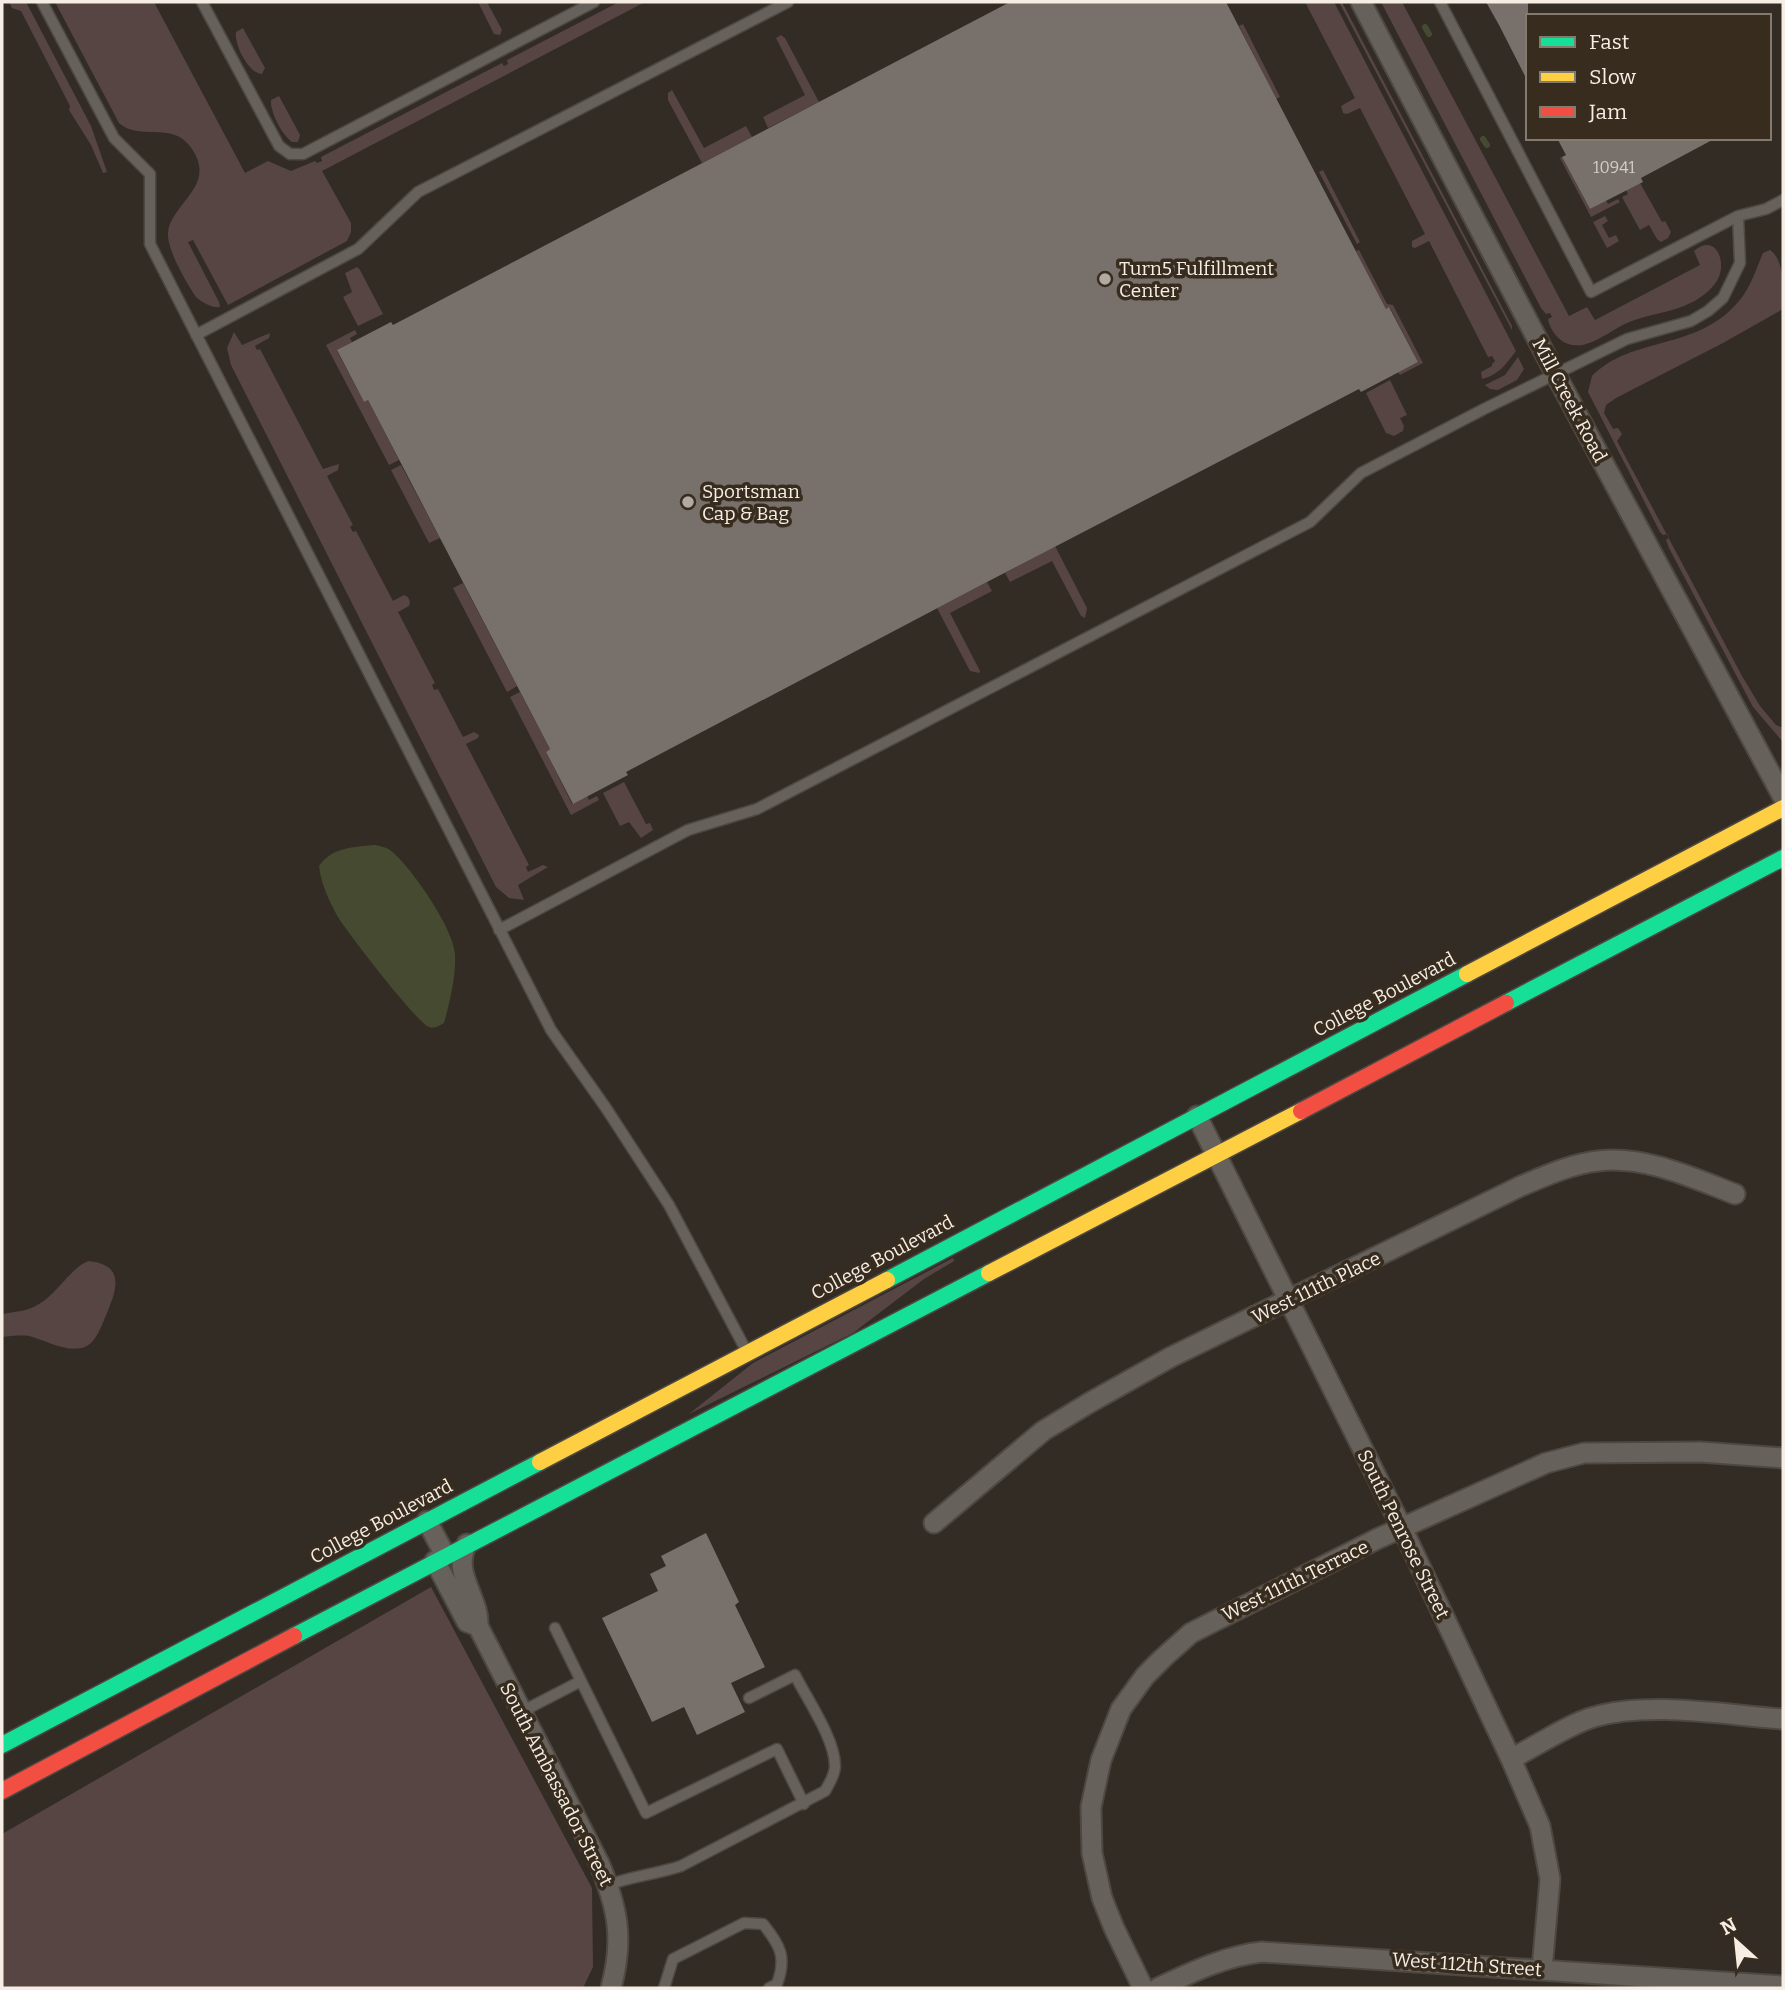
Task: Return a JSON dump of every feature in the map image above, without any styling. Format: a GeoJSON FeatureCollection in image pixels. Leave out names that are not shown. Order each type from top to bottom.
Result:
{"type":"FeatureCollection","features":[{"type":"Feature","properties":{"kind":"main road","name":"College Boulevard"},"geometry":{"type":"LineString","coordinates":[[2,1745],[1783,808]]}},
{"type":"Feature","properties":{"kind":"main road"},"geometry":{"type":"LineString","coordinates":[[2,1791],[440,1558],[1783,858]]}},
{"type":"Feature","properties":{"kind":"street","name":"Mill Creek Road"},"geometry":{"type":"LineString","coordinates":[[1360,2],[1556,375],[1783,797]]}},
{"type":"Feature","properties":{"kind":"street","name":"South Penrose Street"},"geometry":{"type":"LineString","coordinates":[[1197,1116],[1402,1528],[1540,1826],[1550,1879],[1542,1969]]}},
{"type":"Feature","properties":{"kind":"street","name":"West 111th Place"},"geometry":{"type":"LineString","coordinates":[[934,1524],[1043,1431],[1171,1357],[1521,1186],[1561,1170],[1597,1161],[1618,1160],[1667,1170],[1735,1194]]}},
{"type":"Feature","properties":{"kind":"street","name":"West 111th Terrace"},"geometry":{"type":"LineString","coordinates":[[1143,1988],[1102,1898],[1090,1826],[1095,1784],[1101,1760],[1121,1709],[1163,1657],[1191,1633],[1402,1528],[1546,1463],[1584,1453],[1700,1452],[1783,1458]]}},
{"type":"Feature","properties":{"kind":"street","name":"South Ambassador Street"},"geometry":{"type":"LineString","coordinates":[[427,1521],[467,1622],[478,1626]]}},
{"type":"Feature","properties":{"kind":"street","name":"South Ambassador Street"},"geometry":{"type":"LineString","coordinates":[[467,1544],[461,1568],[479,1615],[478,1626],[608,1885],[617,1916],[619,1940],[617,1966],[611,1988]]}},
{"type":"Feature","properties":{"kind":"street"},"geometry":{"type":"LineString","coordinates":[[1511,1759],[1591,1717],[1623,1711],[1651,1710],[1783,1719]]}},
{"type":"Feature","properties":{"kind":"street","name":"West 112th Street"},"geometry":{"type":"LineString","coordinates":[[1158,1988],[1220,1961],[1262,1952],[1542,1969],[1699,1984],[1783,1986]]}},
{"type":"Feature","properties":{"kind":"lane"},"geometry":{"type":"LineString","coordinates":[[42,2],[114,138],[150,174],[150,244],[551,1030],[669,1205],[747,1352]]}},
{"type":"Feature","properties":{"kind":"lane"},"geometry":{"type":"LineString","coordinates":[[202,2],[279,146],[290,154],[303,154],[594,2]]}},
{"type":"Feature","properties":{"kind":"lane"},"geometry":{"type":"LineString","coordinates":[[196,335],[358,249],[418,192],[788,2]]}},
{"type":"Feature","properties":{"kind":"lane"},"geometry":{"type":"LineString","coordinates":[[1440,2],[1591,292],[1738,216],[1766,209],[1783,200]]}},
{"type":"Feature","properties":{"kind":"lane"},"geometry":{"type":"LineString","coordinates":[[499,930],[688,830],[757,809],[1310,522],[1361,473],[1484,409],[1627,339],[1691,321],[1723,298],[1740,263],[1738,216]]}},
{"type":"Feature","properties":{"kind":"lane"},"geometry":{"type":"LineString","coordinates":[[555,1628],[646,1813],[777,1749],[804,1804]]}},
{"type":"Feature","properties":{"kind":"lane"},"geometry":{"type":"LineString","coordinates":[[608,1885],[636,1875],[681,1866],[825,1791],[835,1767],[831,1746],[795,1675],[749,1698]]}},
{"type":"Feature","properties":{"kind":"lane"},"geometry":{"type":"LineString","coordinates":[[521,1712],[581,1681]]}},
{"type":"Feature","properties":{"kind":"lane"},"geometry":{"type":"LineString","coordinates":[[664,1988],[673,1959],[744,1923],[763,1924],[777,1941],[783,1968],[777,1984],[769,1988]]}},
{"type":"Feature","properties":{"kind":"shaded area"},"geometry":{"type":"Polygon","coordinates":[[[9,2],[26,2],[91,126],[107,172],[103,173],[91,145],[69,110],[70,106],[21,11],[12,8],[9,2]]]}},
{"type":"Feature","properties":{"kind":"shaded area"},"geometry":{"type":"Polygon","coordinates":[[[55,2],[154,2],[245,173],[268,161],[291,171],[315,161],[322,161],[321,157],[502,63],[504,66],[508,64],[507,60],[619,2],[645,2],[322,171],[351,223],[347,241],[228,305],[193,240],[188,242],[219,302],[220,307],[217,307],[207,305],[196,297],[178,266],[168,233],[171,222],[197,183],[200,171],[197,159],[182,138],[173,134],[136,131],[119,123],[55,2]]]}},
{"type":"Feature","properties":{"kind":"shaded area"},"geometry":{"type":"Polygon","coordinates":[[[478,2],[487,2],[502,30],[500,35],[494,34],[478,2]]]}},
{"type":"Feature","properties":{"kind":"shaded area"},"geometry":{"type":"Polygon","coordinates":[[[1305,2],[1334,2],[1516,351],[1493,375],[1482,379],[1481,372],[1495,361],[1492,356],[1488,357],[1429,241],[1412,247],[1412,241],[1425,234],[1360,108],[1343,113],[1341,106],[1355,98],[1305,2]]]}},
{"type":"Feature","properties":{"kind":"shaded area"},"geometry":{"type":"Polygon","coordinates":[[[1339,2],[1342,2],[1512,330],[1339,2]]]}},
{"type":"Feature","properties":{"kind":"shaded area"},"geometry":{"type":"Polygon","coordinates":[[[1381,2],[1402,2],[1569,316],[1587,307],[1595,320],[1700,265],[1694,251],[1702,246],[1709,245],[1719,254],[1721,269],[1714,285],[1695,301],[1627,323],[1587,344],[1573,345],[1560,339],[1549,324],[1548,319],[1552,317],[1550,313],[1546,314],[1541,308],[1381,2]]]}},
{"type":"Feature","properties":{"kind":"shaded area"},"geometry":{"type":"Polygon","coordinates":[[[1243,24],[1280,97],[1276,99],[1239,26],[1243,24]]]}},
{"type":"Feature","properties":{"kind":"shaded area"},"geometry":{"type":"Polygon","coordinates":[[[243,28],[265,68],[262,74],[252,69],[240,51],[236,32],[243,28]]]}},
{"type":"Feature","properties":{"kind":"shaded area"},"geometry":{"type":"Polygon","coordinates":[[[781,35],[819,102],[768,128],[763,117],[805,95],[776,38],[781,35]]]}},
{"type":"Feature","properties":{"kind":"shaded area"},"geometry":{"type":"Polygon","coordinates":[[[672,90],[704,148],[746,126],[752,137],[702,163],[668,100],[668,93],[672,90]]]}},
{"type":"Feature","properties":{"kind":"shaded area"},"geometry":{"type":"Polygon","coordinates":[[[279,96],[300,135],[298,142],[288,139],[275,117],[271,100],[279,96]]]}},
{"type":"Feature","properties":{"kind":"shaded area"},"geometry":{"type":"Polygon","coordinates":[[[1562,157],[1590,209],[1606,200],[1608,204],[1618,199],[1620,202],[1591,217],[1560,158],[1562,157]]]}},
{"type":"Feature","properties":{"kind":"shaded area"},"geometry":{"type":"Polygon","coordinates":[[[1323,170],[1360,242],[1357,244],[1319,172],[1323,170]]]}},
{"type":"Feature","properties":{"kind":"shaded area"},"geometry":{"type":"Polygon","coordinates":[[[1640,183],[1662,222],[1665,221],[1671,232],[1668,238],[1661,242],[1649,225],[1640,230],[1622,197],[1628,194],[1626,190],[1640,183]]]}},
{"type":"Feature","properties":{"kind":"shaded area"},"geometry":{"type":"Polygon","coordinates":[[[1605,216],[1608,221],[1602,225],[1609,238],[1616,235],[1619,241],[1607,248],[1593,222],[1605,216]]]}},
{"type":"Feature","properties":{"kind":"shaded area"},"geometry":{"type":"Polygon","coordinates":[[[1359,250],[1387,304],[1393,305],[1423,363],[1400,375],[1398,372],[1418,362],[1390,308],[1386,309],[1356,251],[1359,250]]]}},
{"type":"Feature","properties":{"kind":"shaded area"},"geometry":{"type":"Polygon","coordinates":[[[1770,250],[1781,268],[1783,309],[1606,405],[1604,413],[1613,429],[1618,428],[1622,434],[1617,441],[1667,534],[1660,532],[1588,392],[1592,376],[1608,363],[1626,354],[1684,336],[1722,317],[1743,296],[1763,253],[1770,250]]]}},
{"type":"Feature","properties":{"kind":"shaded area"},"geometry":{"type":"Polygon","coordinates":[[[357,267],[383,314],[358,326],[343,297],[352,292],[345,273],[357,267]]]}},
{"type":"Feature","properties":{"kind":"shaded area"},"geometry":{"type":"Polygon","coordinates":[[[355,330],[357,334],[350,338],[352,342],[337,351],[364,402],[368,400],[399,460],[389,465],[326,345],[355,330]]]}},
{"type":"Feature","properties":{"kind":"shaded area"},"geometry":{"type":"Polygon","coordinates":[[[234,332],[242,345],[270,333],[269,338],[255,346],[257,350],[260,349],[323,469],[339,464],[338,470],[327,476],[353,525],[350,527],[353,532],[356,531],[393,601],[404,595],[408,597],[409,606],[398,612],[435,683],[432,685],[434,690],[438,689],[463,737],[474,732],[479,735],[466,744],[529,865],[526,867],[528,872],[543,865],[548,867],[518,885],[524,900],[509,898],[496,887],[231,365],[227,348],[234,332]]]}},
{"type":"Feature","properties":{"kind":"shaded area"},"geometry":{"type":"Polygon","coordinates":[[[1518,357],[1524,369],[1517,380],[1498,390],[1485,385],[1505,375],[1518,357]]]}},
{"type":"Feature","properties":{"kind":"shaded area"},"geometry":{"type":"Polygon","coordinates":[[[1390,380],[1407,415],[1400,418],[1403,431],[1394,436],[1386,433],[1366,393],[1390,380]]]}},
{"type":"Feature","properties":{"kind":"shaded area"},"geometry":{"type":"Polygon","coordinates":[[[401,465],[440,538],[429,543],[391,470],[401,465]]]}},
{"type":"Feature","properties":{"kind":"shaded area"},"geometry":{"type":"Polygon","coordinates":[[[1669,538],[1760,706],[1776,725],[1783,728],[1783,742],[1753,707],[1669,548],[1666,540],[1669,538]]]}},
{"type":"Feature","properties":{"kind":"shaded area"},"geometry":{"type":"Polygon","coordinates":[[[1055,546],[1087,608],[1085,618],[1081,616],[1052,561],[1010,582],[1005,573],[1055,546]]]}},
{"type":"Feature","properties":{"kind":"shaded area"},"geometry":{"type":"Polygon","coordinates":[[[987,582],[992,591],[950,613],[979,673],[970,671],[937,608],[987,582]]]}},
{"type":"Feature","properties":{"kind":"shaded area"},"geometry":{"type":"Polygon","coordinates":[[[463,583],[517,686],[507,692],[453,588],[463,583]]]}},
{"type":"Feature","properties":{"kind":"shaded area"},"geometry":{"type":"Polygon","coordinates":[[[520,692],[550,749],[546,752],[572,804],[587,796],[589,800],[597,796],[599,800],[571,815],[510,697],[520,692]]]}},
{"type":"Feature","properties":{"kind":"shaded area"},"geometry":{"type":"Polygon","coordinates":[[[624,782],[646,824],[650,823],[653,830],[641,838],[629,822],[620,826],[603,793],[624,782]]]}},
{"type":"Feature","properties":{"kind":"shaded area"},"geometry":{"type":"Polygon","coordinates":[[[375,845],[390,850],[408,869],[430,898],[453,943],[455,962],[452,989],[444,1023],[433,1028],[411,1011],[354,940],[338,917],[324,886],[319,866],[330,855],[344,849],[375,845]]]}},
{"type":"Feature","properties":{"kind":"shaded area"},"geometry":{"type":"Polygon","coordinates":[[[953,1258],[954,1261],[924,1279],[853,1333],[689,1414],[753,1363],[953,1258]]]}},
{"type":"Feature","properties":{"kind":"shaded area"},"geometry":{"type":"Polygon","coordinates":[[[89,1261],[108,1267],[115,1280],[111,1304],[91,1343],[75,1349],[29,1336],[2,1337],[2,1314],[26,1310],[39,1304],[77,1268],[89,1261]]]}},
{"type":"Feature","properties":{"kind":"shaded area"},"geometry":{"type":"Polygon","coordinates":[[[431,1587],[592,1888],[593,1967],[583,1988],[2,1988],[2,1834],[431,1587]]]}},
{"type":"Feature","properties":{"kind":"building"},"geometry":{"type":"Polygon","coordinates":[[[1010,2],[1226,2],[1386,309],[1389,307],[1418,362],[1361,392],[1359,389],[987,582],[626,772],[628,775],[573,804],[546,752],[550,749],[368,400],[364,402],[337,350],[391,322],[393,325],[1010,2]]]}},
{"type":"Feature","properties":{"kind":"building"},"geometry":{"type":"Polygon","coordinates":[[[1486,2],[1528,2],[1526,78],[1486,2]]]}},
{"type":"Feature","properties":{"kind":"building"},"geometry":{"type":"Polygon","coordinates":[[[1558,140],[1712,140],[1641,178],[1643,182],[1590,209],[1562,157],[1566,155],[1558,140]]]}},
{"type":"Feature","properties":{"kind":"building"},"geometry":{"type":"Polygon","coordinates":[[[706,1533],[739,1602],[735,1605],[765,1667],[731,1683],[745,1712],[697,1735],[684,1707],[652,1722],[602,1618],[658,1591],[650,1574],[666,1566],[661,1556],[706,1533]]]}},
{"type":"Feature","properties":{"kind":"waterway"},"geometry":{"type":"LineString","coordinates":[[1425,27],[1429,34]]}},
{"type":"Feature","properties":{"kind":"waterway"},"geometry":{"type":"LineString","coordinates":[[1483,139],[1487,145]]}},
{"type":"Feature","properties":{"kind":"traffic: fast"},"geometry":{"type":"LineString","coordinates":[[1506,1003],[1783,858]]}},
{"type":"Feature","properties":{"kind":"traffic: fast"},"geometry":{"type":"LineString","coordinates":[[887,1280],[1467,974]]}},
{"type":"Feature","properties":{"kind":"traffic: fast"},"geometry":{"type":"LineString","coordinates":[[294,1636],[989,1273]]}},
{"type":"Feature","properties":{"kind":"traffic: fast"},"geometry":{"type":"LineString","coordinates":[[2,1745],[540,1462]]}},
{"type":"Feature","properties":{"kind":"traffic: slow"},"geometry":{"type":"LineString","coordinates":[[1467,974],[1783,808]]}},
{"type":"Feature","properties":{"kind":"traffic: slow"},"geometry":{"type":"LineString","coordinates":[[989,1273],[1301,1111]]}},
{"type":"Feature","properties":{"kind":"traffic: slow"},"geometry":{"type":"LineString","coordinates":[[540,1462],[887,1280]]}},
{"type":"Feature","properties":{"kind":"traffic: jam"},"geometry":{"type":"LineString","coordinates":[[1301,1111],[1506,1003]]}},
{"type":"Feature","properties":{"kind":"traffic: jam"},"geometry":{"type":"LineString","coordinates":[[2,1791],[294,1636]]}},
{"type":"Feature","properties":{"kind":"place","name":"Turn5 Fulfillment Center"},"geometry":{"type":"Point","coordinates":[1105,279]}},
{"type":"Feature","properties":{"kind":"place","name":"Sportsman Cap & Bag"},"geometry":{"type":"Point","coordinates":[688,502]}}]}
